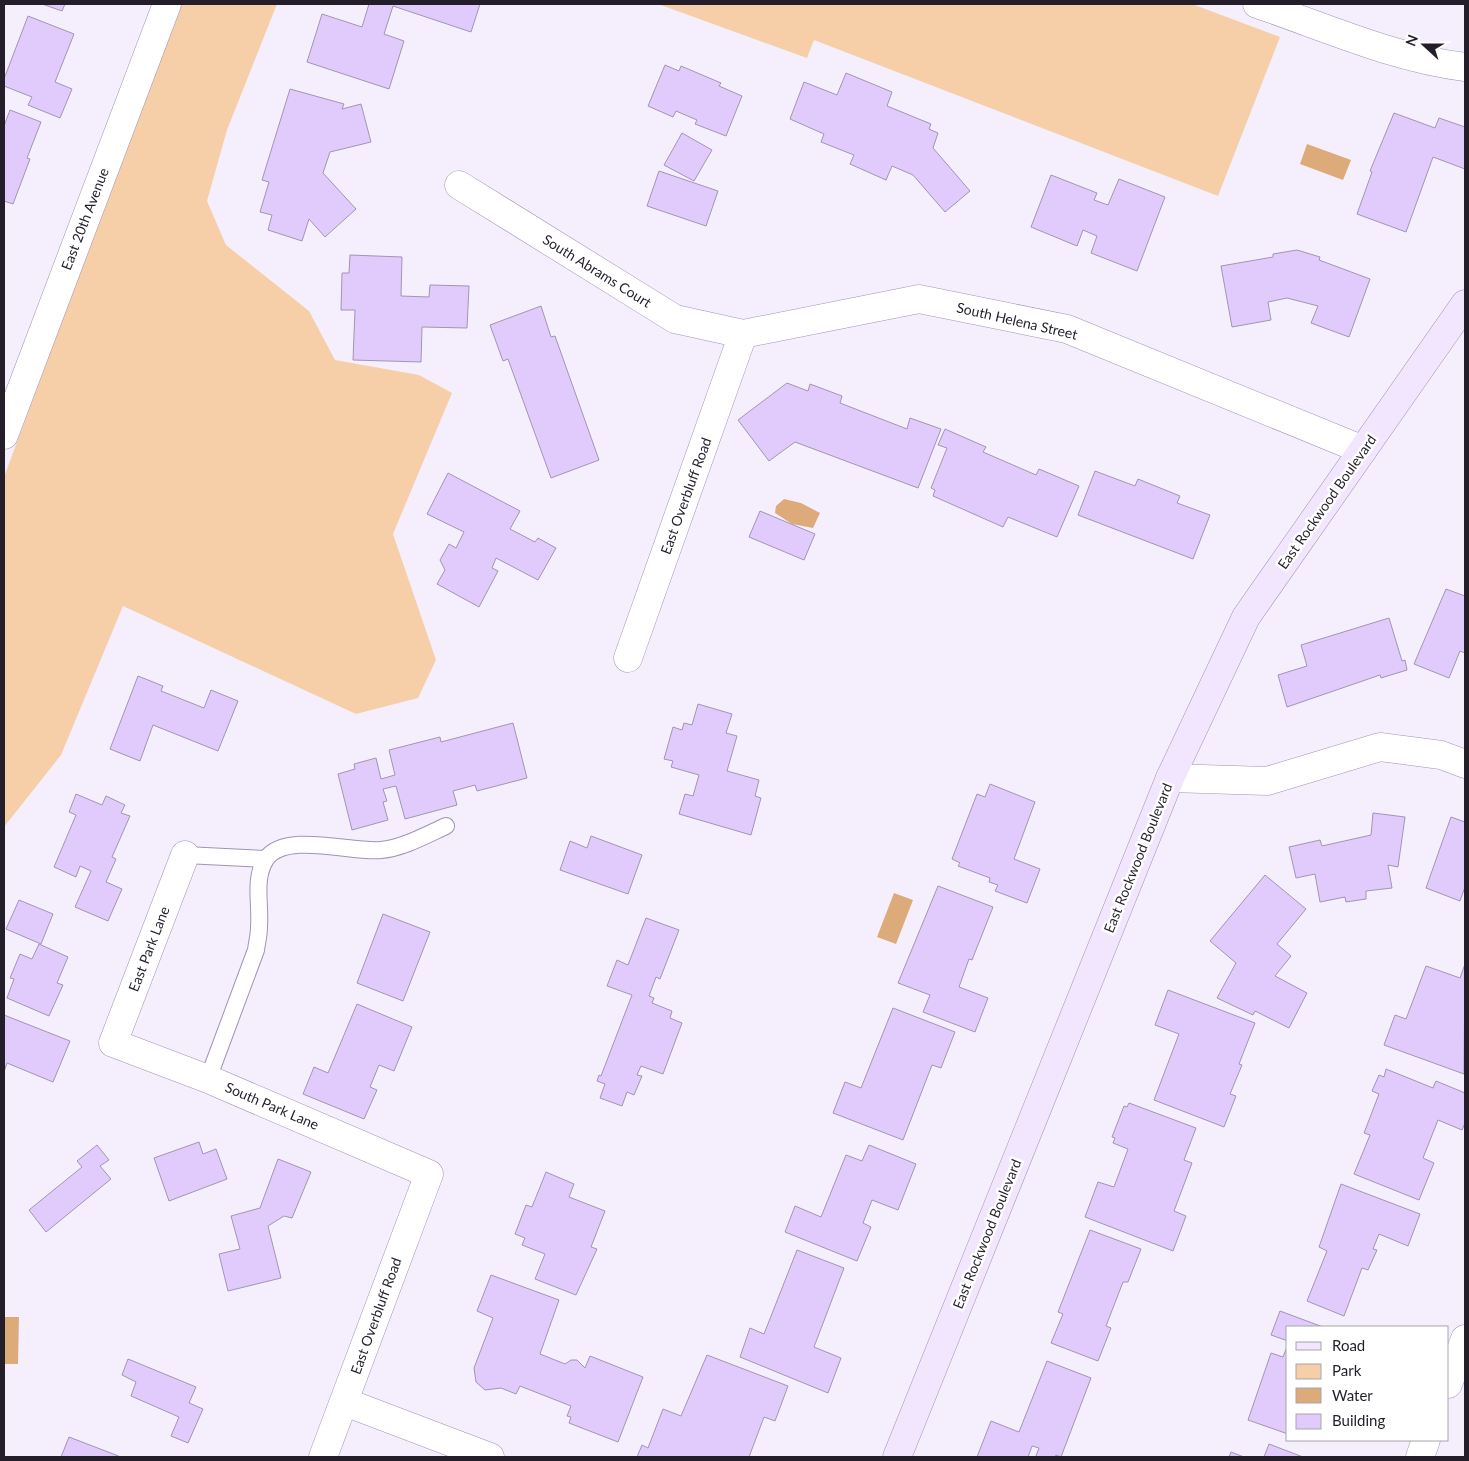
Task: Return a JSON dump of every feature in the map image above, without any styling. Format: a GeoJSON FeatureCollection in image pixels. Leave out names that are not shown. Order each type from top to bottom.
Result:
{"type":"FeatureCollection","features":[{"type":"Feature","properties":{"kind":"street","name":"East 20th Avenue"},"geometry":{"type":"LineString","coordinates":[[4,435],[166,4]]}},
{"type":"Feature","properties":{"kind":"street"},"geometry":{"type":"LineString","coordinates":[[1257,4],[1405,55],[1436,63],[1465,67]]}},
{"type":"Feature","properties":{"kind":"street","name":"South Abrams Court"},"geometry":{"type":"LineString","coordinates":[[459,185],[675,319],[743,334]]}},
{"type":"Feature","properties":{"kind":"street","name":"South Helena Street"},"geometry":{"type":"LineString","coordinates":[[743,334],[920,299],[1067,329],[1364,450]]}},
{"type":"Feature","properties":{"kind":"street","name":"East Rockwood Boulevard"},"geometry":{"type":"LineString","coordinates":[[897,1457],[1170,778],[1246,616],[1465,304]]}},
{"type":"Feature","properties":{"kind":"street","name":"East Overbluff Road"},"geometry":{"type":"LineString","coordinates":[[628,658],[743,334]]}},
{"type":"Feature","properties":{"kind":"street"},"geometry":{"type":"LineString","coordinates":[[1170,778],[1267,781],[1380,747],[1441,755],[1465,764]]}},
{"type":"Feature","properties":{"kind":"street","name":"East Park Lane"},"geometry":{"type":"LineString","coordinates":[[113,1043],[185,854]]}},
{"type":"Feature","properties":{"kind":"street","name":"South Park Lane"},"geometry":{"type":"LineString","coordinates":[[113,1043],[208,1079],[429,1174]]}},
{"type":"Feature","properties":{"kind":"street","name":"East Overbluff Road"},"geometry":{"type":"LineString","coordinates":[[323,1457],[429,1174]]}},
{"type":"Feature","properties":{"kind":"street"},"geometry":{"type":"LineString","coordinates":[[1449,1381],[1465,1339]]}},
{"type":"Feature","properties":{"kind":"street"},"geometry":{"type":"LineString","coordinates":[[345,1402],[490,1457]]}},
{"type":"Feature","properties":{"kind":"street"},"geometry":{"type":"LineString","coordinates":[[1420,1457],[1426,1441]]}},
{"type":"Feature","properties":{"kind":"lane"},"geometry":{"type":"LineString","coordinates":[[208,1079],[256,950],[259,927],[258,882],[266,859],[282,847],[305,845],[381,850],[412,841],[446,826]]}},
{"type":"Feature","properties":{"kind":"lane"},"geometry":{"type":"LineString","coordinates":[[185,854],[266,859]]}},
{"type":"Feature","properties":{"kind":"green space"},"geometry":{"type":"Polygon","coordinates":[[[180,4],[277,4],[227,130],[207,201],[226,245],[309,311],[335,360],[419,375],[452,393],[393,534],[436,660],[418,698],[356,714],[123,606],[61,755],[4,827],[4,477],[180,4]]]}},
{"type":"Feature","properties":{"kind":"green space"},"geometry":{"type":"Polygon","coordinates":[[[658,4],[1192,4],[1280,37],[1218,196],[814,40],[807,58],[658,4]]]}},
{"type":"Feature","properties":{"kind":"water"},"geometry":{"type":"Polygon","coordinates":[[[1307,144],[1351,160],[1343,180],[1300,164],[1307,144]]]}},
{"type":"Feature","properties":{"kind":"water"},"geometry":{"type":"Polygon","coordinates":[[[784,499],[801,503],[820,513],[813,528],[792,524],[775,513],[776,506],[784,499]]]}},
{"type":"Feature","properties":{"kind":"water"},"geometry":{"type":"Polygon","coordinates":[[[894,893],[913,900],[896,944],[877,937],[894,893]]]}},
{"type":"Feature","properties":{"kind":"water"},"geometry":{"type":"Polygon","coordinates":[[[4,1317],[19,1317],[18,1364],[4,1364],[4,1317]]]}},
{"type":"Feature","properties":{"kind":"building"},"geometry":{"type":"Polygon","coordinates":[[[42,4],[65,4],[62,11],[42,4]]]}},
{"type":"Feature","properties":{"kind":"building"},"geometry":{"type":"Polygon","coordinates":[[[369,4],[480,4],[471,32],[393,6],[384,34],[404,41],[389,89],[307,62],[322,14],[362,27],[369,4]]]}},
{"type":"Feature","properties":{"kind":"building"},"geometry":{"type":"Polygon","coordinates":[[[28,16],[74,34],[55,82],[72,89],[60,118],[28,105],[32,97],[4,86],[4,79],[28,16]]]}},
{"type":"Feature","properties":{"kind":"building"},"geometry":{"type":"Polygon","coordinates":[[[665,65],[679,71],[681,66],[721,83],[719,86],[742,96],[726,136],[695,124],[697,120],[676,111],[673,117],[648,106],[665,65]]]}},
{"type":"Feature","properties":{"kind":"building"},"geometry":{"type":"Polygon","coordinates":[[[846,73],[892,92],[887,106],[931,124],[929,129],[938,133],[933,148],[970,191],[945,212],[913,175],[892,166],[886,180],[850,164],[854,155],[821,142],[824,134],[790,119],[804,82],[837,95],[846,73]]]}},
{"type":"Feature","properties":{"kind":"building"},"geometry":{"type":"Polygon","coordinates":[[[290,89],[344,104],[342,109],[361,104],[371,142],[330,152],[323,173],[356,209],[325,237],[309,219],[302,241],[268,230],[272,215],[260,212],[269,182],[262,180],[290,89]]]}},
{"type":"Feature","properties":{"kind":"building"},"geometry":{"type":"Polygon","coordinates":[[[10,110],[41,122],[27,158],[30,159],[13,204],[4,201],[4,126],[10,110]]]}},
{"type":"Feature","properties":{"kind":"building"},"geometry":{"type":"Polygon","coordinates":[[[1394,113],[1435,128],[1439,118],[1465,127],[1465,169],[1433,157],[1406,232],[1357,214],[1372,172],[1370,171],[1394,113]]]}},
{"type":"Feature","properties":{"kind":"building"},"geometry":{"type":"Polygon","coordinates":[[[682,133],[712,150],[694,181],[664,165],[682,133]]]}},
{"type":"Feature","properties":{"kind":"building"},"geometry":{"type":"Polygon","coordinates":[[[659,171],[718,191],[706,226],[647,206],[659,171]]]}},
{"type":"Feature","properties":{"kind":"building"},"geometry":{"type":"Polygon","coordinates":[[[1051,175],[1097,193],[1094,200],[1108,205],[1119,179],[1165,197],[1137,271],[1091,253],[1097,236],[1083,230],[1077,246],[1031,227],[1051,175]]]}},
{"type":"Feature","properties":{"kind":"building"},"geometry":{"type":"Polygon","coordinates":[[[1297,250],[1320,257],[1319,260],[1370,279],[1349,337],[1311,323],[1318,306],[1287,298],[1268,302],[1271,320],[1232,327],[1221,266],[1273,257],[1273,254],[1297,250]]]}},
{"type":"Feature","properties":{"kind":"building"},"geometry":{"type":"Polygon","coordinates":[[[350,255],[402,257],[401,296],[429,297],[430,285],[469,286],[467,328],[422,327],[421,362],[353,360],[355,310],[341,310],[342,273],[349,273],[350,255]]]}},
{"type":"Feature","properties":{"kind":"building"},"geometry":{"type":"Polygon","coordinates":[[[541,306],[551,337],[555,336],[599,460],[551,478],[508,359],[503,361],[490,325],[541,306]]]}},
{"type":"Feature","properties":{"kind":"building"},"geometry":{"type":"Polygon","coordinates":[[[787,383],[808,391],[810,384],[842,396],[840,403],[907,429],[910,418],[941,429],[918,488],[795,442],[769,461],[738,420],[787,383]]]}},
{"type":"Feature","properties":{"kind":"building"},"geometry":{"type":"Polygon","coordinates":[[[945,429],[986,447],[983,452],[1036,475],[1039,469],[1079,486],[1057,537],[1008,517],[1003,527],[933,496],[935,490],[931,488],[947,448],[938,445],[945,429]]]}},
{"type":"Feature","properties":{"kind":"building"},"geometry":{"type":"Polygon","coordinates":[[[1095,471],[1135,486],[1138,479],[1180,496],[1177,503],[1210,515],[1193,559],[1078,515],[1095,471]]]}},
{"type":"Feature","properties":{"kind":"building"},"geometry":{"type":"Polygon","coordinates":[[[448,473],[520,511],[510,529],[535,542],[538,538],[556,548],[538,580],[496,558],[492,568],[498,571],[479,607],[437,584],[445,570],[440,560],[449,544],[456,548],[464,532],[427,514],[448,473]]]}},
{"type":"Feature","properties":{"kind":"building"},"geometry":{"type":"Polygon","coordinates":[[[760,511],[815,534],[804,560],[749,537],[760,511]]]}},
{"type":"Feature","properties":{"kind":"building"},"geometry":{"type":"Polygon","coordinates":[[[1446,589],[1465,596],[1465,653],[1460,651],[1449,678],[1414,664],[1446,589]]]}},
{"type":"Feature","properties":{"kind":"building"},"geometry":{"type":"Polygon","coordinates":[[[1389,618],[1402,661],[1405,660],[1407,670],[1381,678],[1380,675],[1287,707],[1278,675],[1307,666],[1301,645],[1389,618]]]}},
{"type":"Feature","properties":{"kind":"building"},"geometry":{"type":"Polygon","coordinates":[[[138,676],[163,686],[161,691],[204,708],[211,690],[238,701],[218,751],[153,725],[140,761],[110,749],[138,676]]]}},
{"type":"Feature","properties":{"kind":"building"},"geometry":{"type":"Polygon","coordinates":[[[698,704],[732,714],[726,733],[737,736],[727,771],[759,780],[755,796],[761,798],[751,835],[679,814],[685,794],[693,796],[699,775],[671,767],[673,761],[664,759],[673,727],[682,730],[684,723],[692,725],[698,704]]]}},
{"type":"Feature","properties":{"kind":"building"},"geometry":{"type":"Polygon","coordinates":[[[513,723],[527,778],[477,791],[475,785],[453,791],[457,805],[405,819],[396,786],[383,789],[387,801],[383,802],[388,820],[352,830],[338,774],[355,769],[354,764],[376,758],[381,779],[395,775],[389,750],[440,737],[441,742],[513,723]]]}},
{"type":"Feature","properties":{"kind":"building"},"geometry":{"type":"Polygon","coordinates":[[[990,784],[1035,802],[1014,859],[1040,869],[1027,903],[995,891],[998,885],[989,882],[990,878],[958,866],[960,863],[952,859],[977,794],[985,797],[990,784]]]}},
{"type":"Feature","properties":{"kind":"building"},"geometry":{"type":"Polygon","coordinates":[[[76,794],[102,805],[106,796],[125,805],[121,813],[130,816],[112,857],[116,859],[106,882],[122,889],[108,921],[75,907],[91,871],[80,866],[76,877],[54,867],[76,815],[69,812],[76,794]]]}},
{"type":"Feature","properties":{"kind":"building"},"geometry":{"type":"Polygon","coordinates":[[[1373,813],[1405,817],[1398,867],[1388,865],[1392,888],[1366,891],[1366,899],[1346,902],[1345,897],[1320,902],[1315,874],[1296,878],[1289,847],[1320,840],[1322,846],[1371,835],[1373,813]]]}},
{"type":"Feature","properties":{"kind":"building"},"geometry":{"type":"Polygon","coordinates":[[[1451,817],[1465,822],[1465,887],[1460,901],[1426,888],[1451,817]]]}},
{"type":"Feature","properties":{"kind":"building"},"geometry":{"type":"Polygon","coordinates":[[[591,836],[642,855],[628,894],[560,870],[570,841],[587,848],[591,836]]]}},
{"type":"Feature","properties":{"kind":"building"},"geometry":{"type":"Polygon","coordinates":[[[1265,875],[1306,909],[1277,944],[1291,956],[1275,976],[1307,993],[1289,1028],[1255,1011],[1253,1015],[1217,998],[1236,963],[1210,941],[1265,875]]]}},
{"type":"Feature","properties":{"kind":"building"},"geometry":{"type":"Polygon","coordinates":[[[938,886],[993,907],[972,960],[969,959],[959,987],[988,998],[975,1032],[923,1012],[930,995],[898,983],[938,886]]]}},
{"type":"Feature","properties":{"kind":"building"},"geometry":{"type":"Polygon","coordinates":[[[19,900],[53,914],[41,944],[6,929],[19,900]]]}},
{"type":"Feature","properties":{"kind":"building"},"geometry":{"type":"Polygon","coordinates":[[[383,914],[430,932],[403,1001],[357,983],[383,914]]]}},
{"type":"Feature","properties":{"kind":"building"},"geometry":{"type":"Polygon","coordinates":[[[646,918],[679,930],[660,979],[656,977],[649,996],[654,998],[652,1003],[672,1011],[670,1018],[682,1023],[663,1074],[641,1066],[637,1075],[642,1076],[634,1095],[627,1092],[622,1106],[600,1098],[605,1084],[597,1081],[599,1075],[601,1076],[632,995],[607,986],[617,960],[628,965],[646,918]]]}},
{"type":"Feature","properties":{"kind":"building"},"geometry":{"type":"Polygon","coordinates":[[[39,944],[68,957],[57,983],[63,985],[49,1016],[7,998],[14,979],[10,978],[20,954],[32,959],[39,944]]]}},
{"type":"Feature","properties":{"kind":"building"},"geometry":{"type":"Polygon","coordinates":[[[1465,964],[1464,1074],[1384,1045],[1395,1015],[1406,1019],[1426,966],[1460,978],[1465,964]]]}},
{"type":"Feature","properties":{"kind":"building"},"geometry":{"type":"Polygon","coordinates":[[[1168,990],[1255,1023],[1239,1064],[1242,1065],[1230,1094],[1236,1096],[1224,1127],[1154,1100],[1179,1034],[1155,1025],[1168,990]]]}},
{"type":"Feature","properties":{"kind":"building"},"geometry":{"type":"Polygon","coordinates":[[[357,1004],[412,1027],[394,1071],[379,1065],[370,1087],[377,1090],[364,1119],[303,1094],[314,1067],[328,1073],[357,1004]]]}},
{"type":"Feature","properties":{"kind":"building"},"geometry":{"type":"Polygon","coordinates":[[[893,1008],[955,1032],[941,1068],[932,1065],[903,1140],[833,1113],[845,1082],[861,1088],[893,1008]]]}},
{"type":"Feature","properties":{"kind":"building"},"geometry":{"type":"Polygon","coordinates":[[[4,1015],[70,1041],[53,1082],[7,1063],[4,1072],[4,1015]]]}},
{"type":"Feature","properties":{"kind":"building"},"geometry":{"type":"Polygon","coordinates":[[[1386,1069],[1433,1088],[1436,1081],[1465,1093],[1465,1123],[1462,1130],[1438,1120],[1423,1158],[1434,1163],[1419,1200],[1354,1174],[1370,1135],[1364,1133],[1379,1094],[1372,1091],[1379,1075],[1384,1077],[1386,1069]]]}},
{"type":"Feature","properties":{"kind":"building"},"geometry":{"type":"Polygon","coordinates":[[[1129,1103],[1196,1128],[1184,1160],[1192,1163],[1174,1211],[1186,1216],[1173,1251],[1085,1217],[1098,1182],[1114,1187],[1128,1149],[1113,1143],[1115,1138],[1112,1137],[1124,1106],[1127,1107],[1129,1103]]]}},
{"type":"Feature","properties":{"kind":"building"},"geometry":{"type":"Polygon","coordinates":[[[199,1142],[203,1154],[216,1149],[227,1179],[169,1201],[154,1158],[199,1142]]]}},
{"type":"Feature","properties":{"kind":"building"},"geometry":{"type":"Polygon","coordinates":[[[97,1145],[109,1160],[100,1166],[111,1179],[46,1232],[29,1210],[82,1167],[77,1161],[97,1145]]]}},
{"type":"Feature","properties":{"kind":"building"},"geometry":{"type":"Polygon","coordinates":[[[869,1145],[916,1164],[898,1210],[872,1200],[863,1223],[871,1227],[857,1261],[785,1232],[795,1206],[821,1217],[846,1155],[862,1161],[869,1145]]]}},
{"type":"Feature","properties":{"kind":"building"},"geometry":{"type":"Polygon","coordinates":[[[278,1159],[311,1172],[292,1218],[284,1216],[268,1226],[281,1278],[228,1291],[219,1254],[240,1249],[231,1216],[260,1208],[278,1159]]]}},
{"type":"Feature","properties":{"kind":"building"},"geometry":{"type":"Polygon","coordinates":[[[546,1172],[574,1184],[569,1197],[605,1211],[591,1247],[597,1249],[576,1295],[535,1279],[545,1254],[522,1245],[525,1238],[515,1234],[526,1205],[532,1207],[546,1172]]]}},
{"type":"Feature","properties":{"kind":"building"},"geometry":{"type":"Polygon","coordinates":[[[1341,1184],[1420,1214],[1408,1246],[1379,1234],[1373,1249],[1377,1250],[1368,1270],[1362,1268],[1344,1316],[1307,1301],[1327,1251],[1319,1247],[1341,1184]]]}},
{"type":"Feature","properties":{"kind":"building"},"geometry":{"type":"Polygon","coordinates":[[[1090,1230],[1141,1249],[1128,1282],[1123,1282],[1106,1326],[1111,1328],[1098,1361],[1051,1343],[1063,1314],[1058,1312],[1090,1230]]]}},
{"type":"Feature","properties":{"kind":"building"},"geometry":{"type":"Polygon","coordinates":[[[797,1250],[844,1268],[814,1347],[841,1358],[828,1393],[740,1357],[750,1328],[764,1334],[797,1250]]]}},
{"type":"Feature","properties":{"kind":"building"},"geometry":{"type":"Polygon","coordinates":[[[491,1275],[559,1300],[540,1354],[565,1364],[571,1360],[577,1360],[585,1368],[590,1356],[643,1377],[618,1442],[569,1423],[571,1417],[567,1416],[571,1406],[520,1386],[516,1394],[501,1388],[485,1390],[476,1382],[474,1368],[493,1318],[477,1311],[491,1275]]]}},
{"type":"Feature","properties":{"kind":"building"},"geometry":{"type":"Polygon","coordinates":[[[1280,1311],[1320,1326],[1286,1326],[1286,1340],[1271,1335],[1280,1311]]]}},
{"type":"Feature","properties":{"kind":"building"},"geometry":{"type":"Polygon","coordinates":[[[1286,1349],[1286,1433],[1248,1420],[1271,1353],[1283,1357],[1286,1349]]]}},
{"type":"Feature","properties":{"kind":"building"},"geometry":{"type":"Polygon","coordinates":[[[707,1355],[788,1386],[775,1421],[764,1417],[749,1457],[637,1457],[642,1445],[648,1448],[663,1409],[681,1416],[707,1355]]]}},
{"type":"Feature","properties":{"kind":"building"},"geometry":{"type":"Polygon","coordinates":[[[128,1359],[196,1387],[189,1403],[203,1409],[188,1443],[171,1436],[179,1417],[131,1396],[136,1382],[122,1375],[128,1359]]]}},
{"type":"Feature","properties":{"kind":"building"},"geometry":{"type":"Polygon","coordinates":[[[1047,1361],[1091,1378],[1061,1457],[1056,1455],[1055,1457],[1038,1457],[1036,1456],[1039,1448],[1032,1446],[1028,1457],[977,1457],[991,1421],[1019,1432],[1047,1361]]]}},
{"type":"Feature","properties":{"kind":"building"},"geometry":{"type":"Polygon","coordinates":[[[69,1437],[121,1457],[61,1457],[69,1437]]]}},
{"type":"Feature","properties":{"kind":"building"},"geometry":{"type":"Polygon","coordinates":[[[1269,1444],[1303,1457],[1264,1457],[1269,1444]]]}},
{"type":"Feature","properties":{"kind":"building"},"geometry":{"type":"Polygon","coordinates":[[[1231,1452],[1244,1457],[1229,1457],[1231,1452]]]}}]}
